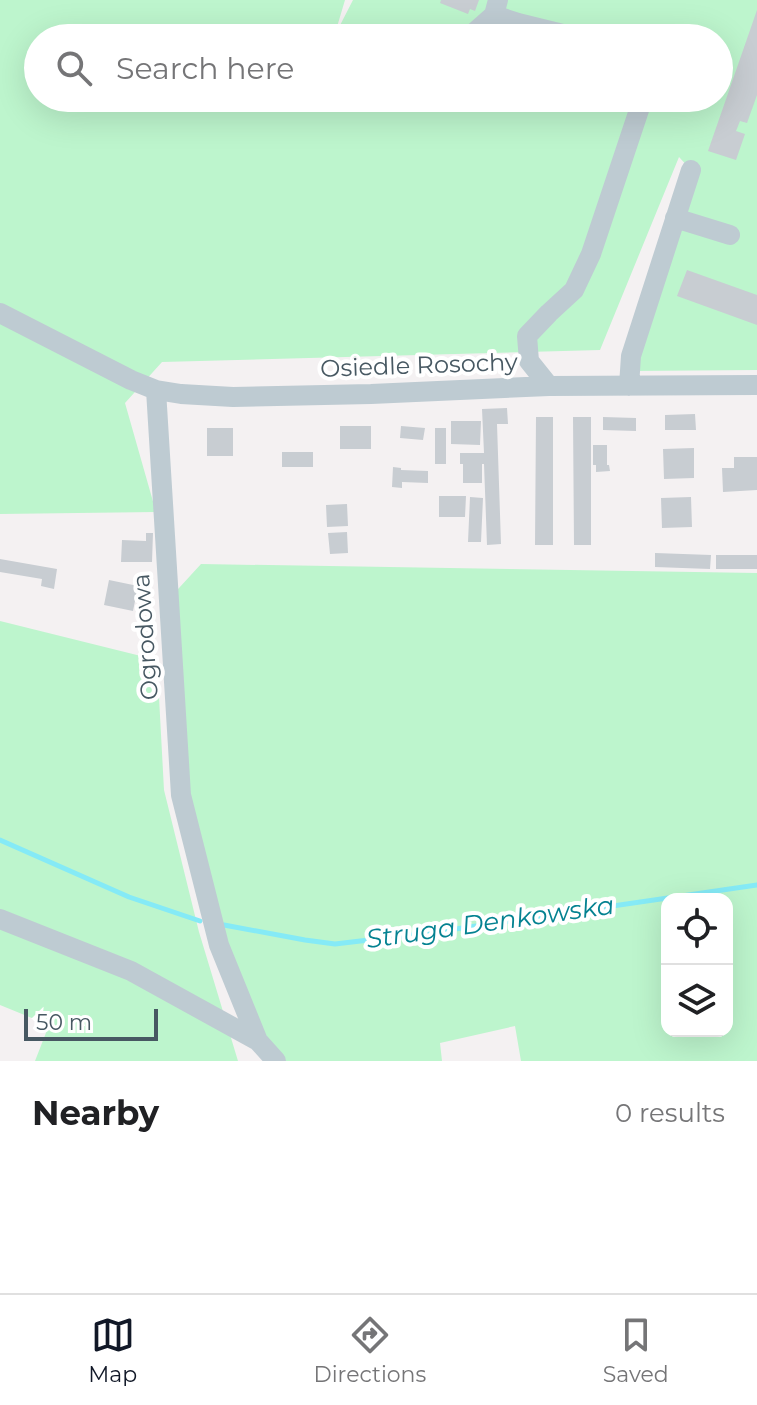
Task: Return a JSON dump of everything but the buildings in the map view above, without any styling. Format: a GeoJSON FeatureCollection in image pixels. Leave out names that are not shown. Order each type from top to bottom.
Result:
{"type":"FeatureCollection","features":[{"type":"Feature","properties":{"kind":"street"},"geometry":{"type":"LineString","coordinates":[[481,24],[496,7],[522,24]]}},
{"type":"Feature","properties":{"kind":"street","name":"Osiedle Rosochy"},"geometry":{"type":"LineString","coordinates":[[549,386],[529,361],[527,336],[574,290],[591,254],[638,112]]}},
{"type":"Feature","properties":{"kind":"street"},"geometry":{"type":"LineString","coordinates":[[629,386],[631,356],[691,170]]}},
{"type":"Feature","properties":{"kind":"street"},"geometry":{"type":"LineString","coordinates":[[675,218],[730,235]]}},
{"type":"Feature","properties":{"kind":"street"},"geometry":{"type":"LineString","coordinates":[[0,313],[93,362],[156,390]]}},
{"type":"Feature","properties":{"kind":"street"},"geometry":{"type":"LineString","coordinates":[[549,386],[757,385]]}},
{"type":"Feature","properties":{"kind":"street","name":"Osiedle Rosochy"},"geometry":{"type":"LineString","coordinates":[[156,390],[233,397],[549,386]]}},
{"type":"Feature","properties":{"kind":"street","name":"Ogrodowa"},"geometry":{"type":"LineString","coordinates":[[156,390],[181,795],[219,945],[258,1041]]}},
{"type":"Feature","properties":{"kind":"street"},"geometry":{"type":"LineString","coordinates":[[0,919],[131,971],[258,1041],[276,1061]]}},
{"type":"Feature","properties":{"kind":"green space"},"geometry":{"type":"Polygon","coordinates":[[[0,0],[345,0],[338,24],[24,24],[24,112],[733,112],[733,24],[341,24],[353,0],[757,0],[757,370],[630,371],[691,170],[679,157],[600,350],[162,362],[125,403],[156,512],[0,514],[0,0]]]}},
{"type":"Feature","properties":{"kind":"green space"},"geometry":{"type":"Polygon","coordinates":[[[201,564],[757,573],[757,1061],[521,1061],[515,1026],[440,1043],[442,1061],[276,1061],[258,1041],[181,795],[168,600],[201,564]]]}},
{"type":"Feature","properties":{"kind":"green space"},"geometry":{"type":"Polygon","coordinates":[[[0,621],[157,660],[164,790],[199,932],[238,1061],[35,1061],[49,1025],[0,1005],[0,621]]]}},
{"type":"Feature","properties":{"kind":"waterway","name":"Struga Denkowska"},"geometry":{"type":"LineString","coordinates":[[0,840],[129,897],[200,921]]}},
{"type":"Feature","properties":{"kind":"waterway","name":"Struga Denkowska"},"geometry":{"type":"LineString","coordinates":[[224,925],[335,944],[757,885]]}}]}
